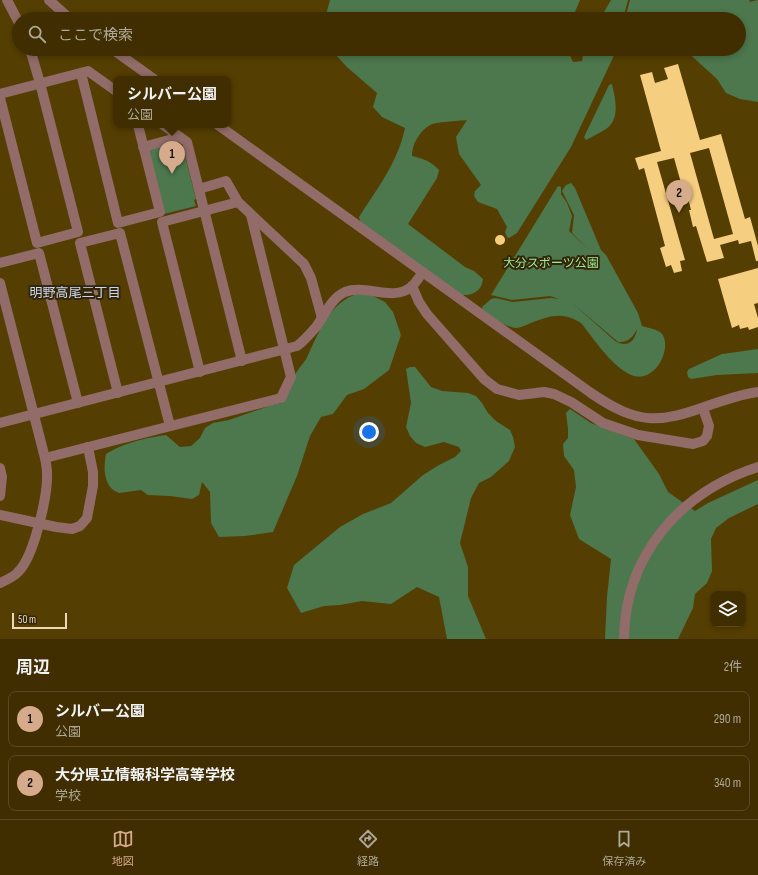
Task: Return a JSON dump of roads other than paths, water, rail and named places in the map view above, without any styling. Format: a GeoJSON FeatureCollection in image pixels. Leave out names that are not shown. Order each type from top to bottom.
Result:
{"type":"FeatureCollection","features":[{"type":"Feature","properties":{"kind":"street"},"geometry":{"type":"LineString","coordinates":[[7,0],[13,12]]}},
{"type":"Feature","properties":{"kind":"street"},"geometry":{"type":"LineString","coordinates":[[49,0],[62,12]]}},
{"type":"Feature","properties":{"kind":"street"},"geometry":{"type":"LineString","coordinates":[[0,98],[37,243],[78,232],[32,56]]}},
{"type":"Feature","properties":{"kind":"street"},"geometry":{"type":"LineString","coordinates":[[122,56],[150,76]]}},
{"type":"Feature","properties":{"kind":"street"},"geometry":{"type":"LineString","coordinates":[[0,94],[88,71],[113,89]]}},
{"type":"Feature","properties":{"kind":"street"},"geometry":{"type":"LineString","coordinates":[[80,73],[118,223],[160,212],[139,128]]}},
{"type":"Feature","properties":{"kind":"street"},"geometry":{"type":"LineString","coordinates":[[167,128],[187,142],[242,361]]}},
{"type":"Feature","properties":{"kind":"street"},"geometry":{"type":"LineString","coordinates":[[222,128],[591,394],[619,411],[640,418],[656,419],[671,417],[735,397],[758,392]]}},
{"type":"Feature","properties":{"kind":"street"},"geometry":{"type":"LineString","coordinates":[[143,147],[180,137]]}},
{"type":"Feature","properties":{"kind":"street"},"geometry":{"type":"LineString","coordinates":[[199,189],[226,181],[238,202],[304,264],[311,278],[322,318]]}},
{"type":"Feature","properties":{"kind":"street"},"geometry":{"type":"LineString","coordinates":[[200,372],[162,222],[238,202]]}},
{"type":"Feature","properties":{"kind":"street"},"geometry":{"type":"LineString","coordinates":[[45,458],[281,398],[291,377],[252,215]]}},
{"type":"Feature","properties":{"kind":"street"},"geometry":{"type":"LineString","coordinates":[[118,393],[80,243],[120,233],[170,426]]}},
{"type":"Feature","properties":{"kind":"street"},"geometry":{"type":"LineString","coordinates":[[0,263],[39,253],[78,403]]}},
{"type":"Feature","properties":{"kind":"street"},"geometry":{"type":"LineString","coordinates":[[0,423],[297,346],[303,342],[334,300],[345,292],[360,289],[398,292],[412,286],[423,272]]}},
{"type":"Feature","properties":{"kind":"street"},"geometry":{"type":"LineString","coordinates":[[0,283],[45,458],[47,472],[47,482],[39,524],[31,550],[19,572],[0,583]]}},
{"type":"Feature","properties":{"kind":"street"},"geometry":{"type":"LineString","coordinates":[[412,286],[419,302],[427,314],[484,379],[497,389],[519,395],[544,392],[554,394],[570,402],[603,423],[638,435],[687,444],[700,442],[707,436],[708,426],[703,408]]}},
{"type":"Feature","properties":{"kind":"street"},"geometry":{"type":"LineString","coordinates":[[0,515],[39,524],[72,529],[80,526],[87,518],[93,486],[93,472],[88,447]]}},
{"type":"Feature","properties":{"kind":"street"},"geometry":{"type":"LineString","coordinates":[[624,639],[629,593],[645,555],[652,543],[670,520],[702,494],[730,477],[758,467]]}},
{"type":"Feature","properties":{"kind":"street"},"geometry":{"type":"LineString","coordinates":[[0,468],[2,477],[0,496]]}},
{"type":"Feature","properties":{"kind":"street"},"geometry":{"type":"LineString","coordinates":[[702,494],[737,479],[758,473]]}},
{"type":"Feature","properties":{"kind":"place","name":"シルバー公園"},"geometry":{"type":"Point","coordinates":[172,174]}},
{"type":"Feature","properties":{"kind":"place","name":"大分県立情報科学高等学校"},"geometry":{"type":"Point","coordinates":[679,213]}},
{"type":"Feature","properties":{"kind":"district","name":"明野高尾三丁目"},"geometry":{"type":"Point","coordinates":[75,293]}},
{"type":"Feature","properties":{"kind":"park label","name":"大分スポーツ公園"},"geometry":{"type":"Point","coordinates":[551,263]}}]}
